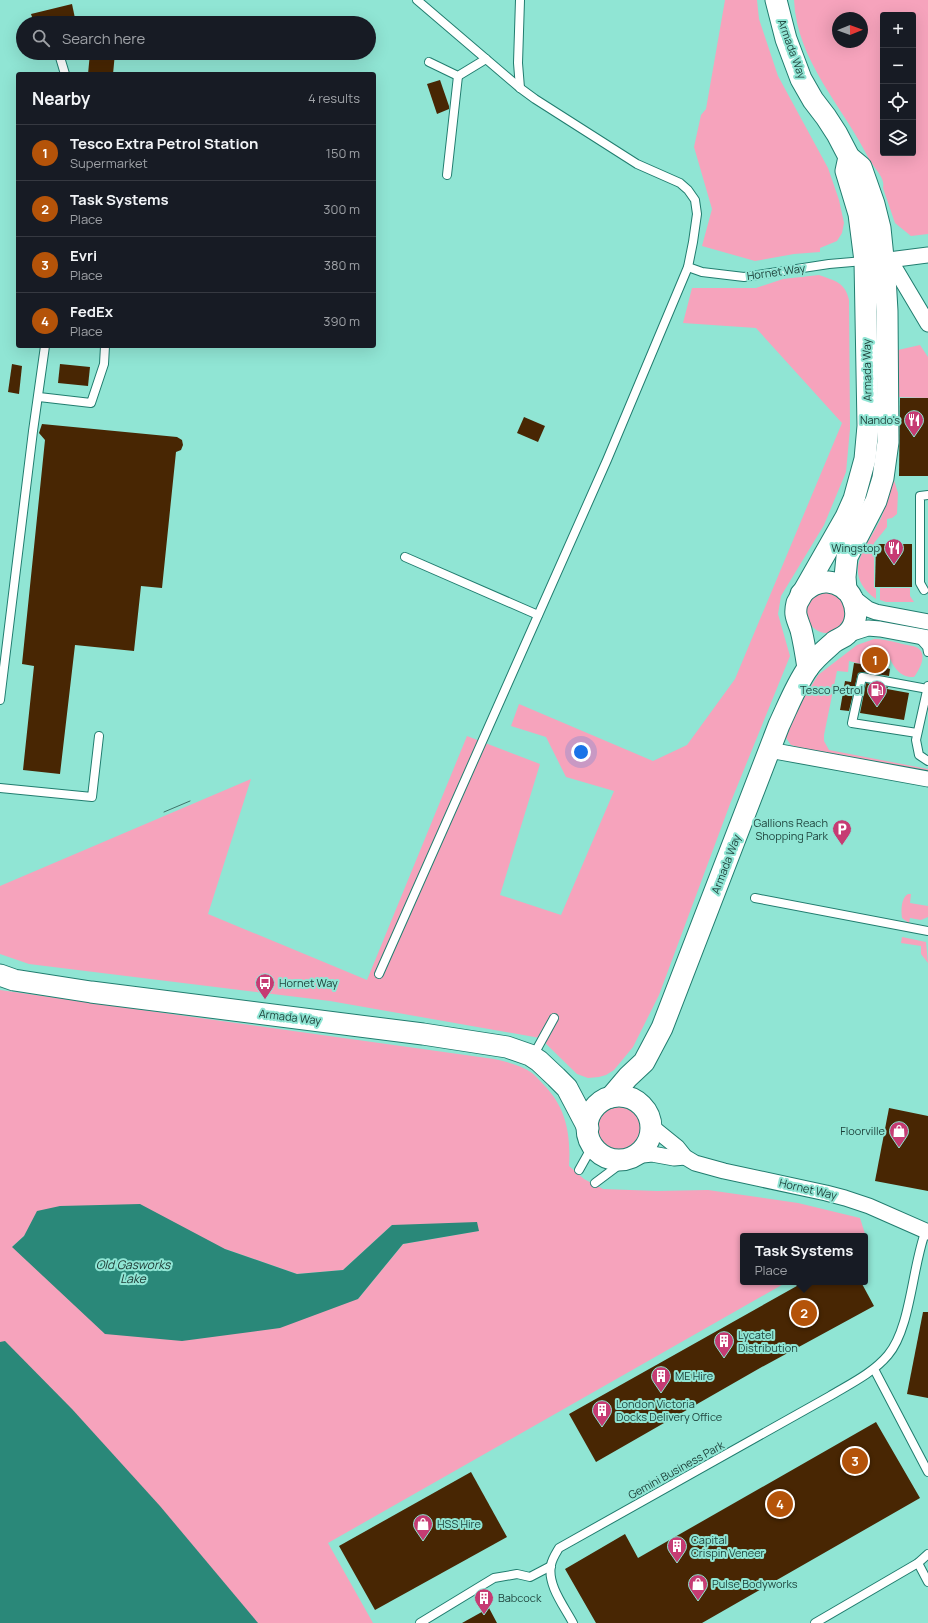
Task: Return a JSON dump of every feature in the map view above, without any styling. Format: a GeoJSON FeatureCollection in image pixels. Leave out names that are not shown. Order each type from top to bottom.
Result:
{"type":"FeatureCollection","features":[{"type":"Feature","properties":{"kind":"street","name":"Armada Way"},"geometry":{"type":"LineString","coordinates":[[776,0],[786,39],[802,79],[813,100],[837,134],[849,157],[861,167],[874,204],[880,228],[865,458],[856,492],[846,517],[797,603],[795,612],[796,621],[800,630],[808,668]]}},
{"type":"Feature","properties":{"kind":"street","name":"Hornet Way"},"geometry":{"type":"LineString","coordinates":[[879,260],[928,255]]}},
{"type":"Feature","properties":{"kind":"street","name":"Armada Way"},"geometry":{"type":"LineString","coordinates":[[590,1137],[592,1112],[597,1105],[608,1098],[644,1062],[662,1028],[769,750],[791,699],[808,668],[852,628],[855,620],[856,611],[854,602],[848,592],[845,577],[848,557],[876,501],[883,478],[888,442],[887,311],[879,260]]}},
{"type":"Feature","properties":{"kind":"street"},"geometry":{"type":"LineString","coordinates":[[879,260],[928,324]]}},
{"type":"Feature","properties":{"kind":"street"},"geometry":{"type":"LineString","coordinates":[[801,594],[808,587],[817,583],[827,582],[837,584],[868,609],[876,612],[928,622]]}},
{"type":"Feature","properties":{"kind":"street"},"geometry":{"type":"LineString","coordinates":[[800,630],[810,639],[822,643],[868,628],[923,637]]}},
{"type":"Feature","properties":{"kind":"street"},"geometry":{"type":"LineString","coordinates":[[769,750],[928,779]]}},
{"type":"Feature","properties":{"kind":"street","name":"Armada Way"},"geometry":{"type":"LineString","coordinates":[[0,975],[14,980],[91,992],[495,1044],[521,1051],[539,1061],[567,1088],[590,1137],[604,1156],[619,1160],[630,1157]]}},
{"type":"Feature","properties":{"kind":"street","name":"Armada Way"},"geometry":{"type":"LineString","coordinates":[[643,1106],[644,1062]]}},
{"type":"Feature","properties":{"kind":"street","name":"Armada Way"},"geometry":{"type":"LineString","coordinates":[[567,1088],[608,1098],[620,1096],[628,1097],[643,1106],[648,1115],[651,1126]]}},
{"type":"Feature","properties":{"kind":"street","name":"Hornet Way"},"geometry":{"type":"LineString","coordinates":[[651,1126],[677,1148],[685,1157],[695,1162],[724,1171],[845,1198],[927,1231]]}},
{"type":"Feature","properties":{"kind":"street"},"geometry":{"type":"LineString","coordinates":[[630,1157],[644,1148],[650,1138],[651,1126]]}},
{"type":"Feature","properties":{"kind":"street","name":"Hornet Way"},"geometry":{"type":"LineString","coordinates":[[630,1157],[652,1154],[674,1158],[685,1157]]}},
{"type":"Feature","properties":{"kind":"lane"},"geometry":{"type":"LineString","coordinates":[[379,974],[607,460],[688,267],[697,214],[695,200],[688,190],[680,183],[668,176],[637,164],[520,88],[417,0]]}},
{"type":"Feature","properties":{"kind":"lane"},"geometry":{"type":"LineString","coordinates":[[520,0],[518,63],[520,88]]}},
{"type":"Feature","properties":{"kind":"lane"},"geometry":{"type":"LineString","coordinates":[[458,76],[486,59]]}},
{"type":"Feature","properties":{"kind":"lane"},"geometry":{"type":"LineString","coordinates":[[61,60],[64,72]]}},
{"type":"Feature","properties":{"kind":"lane"},"geometry":{"type":"LineString","coordinates":[[429,62],[458,76]]}},
{"type":"Feature","properties":{"kind":"lane"},"geometry":{"type":"LineString","coordinates":[[448,175],[458,76]]}},
{"type":"Feature","properties":{"kind":"lane","name":"Hornet Way"},"geometry":{"type":"LineString","coordinates":[[688,267],[708,273],[744,277],[829,264],[879,260]]}},
{"type":"Feature","properties":{"kind":"lane"},"geometry":{"type":"LineString","coordinates":[[0,700],[45,348]]}},
{"type":"Feature","properties":{"kind":"lane"},"geometry":{"type":"LineString","coordinates":[[38,398],[91,403],[104,364],[105,348]]}},
{"type":"Feature","properties":{"kind":"lane"},"geometry":{"type":"LineString","coordinates":[[924,590],[920,583],[920,496],[928,495]]}},
{"type":"Feature","properties":{"kind":"lane"},"geometry":{"type":"LineString","coordinates":[[405,557],[538,615]]}},
{"type":"Feature","properties":{"kind":"lane"},"geometry":{"type":"LineString","coordinates":[[923,637],[928,652]]}},
{"type":"Feature","properties":{"kind":"lane"},"geometry":{"type":"LineString","coordinates":[[917,734],[852,723],[862,677],[928,688],[916,740],[919,755],[928,761]]}},
{"type":"Feature","properties":{"kind":"lane"},"geometry":{"type":"LineString","coordinates":[[0,788],[92,797],[98,736]]}},
{"type":"Feature","properties":{"kind":"lane"},"geometry":{"type":"LineString","coordinates":[[755,898],[928,931]]}},
{"type":"Feature","properties":{"kind":"lane"},"geometry":{"type":"LineString","coordinates":[[533,1057],[554,1018]]}},
{"type":"Feature","properties":{"kind":"lane"},"geometry":{"type":"LineString","coordinates":[[579,1170],[590,1137]]}},
{"type":"Feature","properties":{"kind":"lane"},"geometry":{"type":"LineString","coordinates":[[595,1183],[630,1157]]}},
{"type":"Feature","properties":{"kind":"lane","name":"Gemini Business Park"},"geometry":{"type":"LineString","coordinates":[[551,1566],[559,1548],[830,1396],[874,1369],[888,1355],[900,1333],[916,1262],[927,1231]]}},
{"type":"Feature","properties":{"kind":"lane"},"geometry":{"type":"LineString","coordinates":[[874,1369],[928,1472]]}},
{"type":"Feature","properties":{"kind":"lane"},"geometry":{"type":"LineString","coordinates":[[815,1623],[918,1563],[928,1554]]}},
{"type":"Feature","properties":{"kind":"lane"},"geometry":{"type":"LineString","coordinates":[[918,1563],[928,1582]]}},
{"type":"Feature","properties":{"kind":"lane"},"geometry":{"type":"LineString","coordinates":[[420,1623],[494,1578],[517,1574],[530,1577],[551,1566],[554,1587],[573,1623]]}},
{"type":"Feature","properties":{"kind":"shaded area"},"geometry":{"type":"Polygon","coordinates":[[[725,0],[757,0],[759,19],[778,76],[828,168],[839,200],[844,223],[842,233],[837,241],[820,248],[820,252],[794,254],[755,261],[702,246],[712,209],[694,147],[701,115],[706,109],[725,0]]]}},
{"type":"Feature","properties":{"kind":"shaded area"},"geometry":{"type":"Polygon","coordinates":[[[794,0],[928,0],[928,234],[911,236],[895,223],[883,188],[883,180],[823,83],[803,44],[797,22],[794,0]]]}},
{"type":"Feature","properties":{"kind":"shaded area"},"geometry":{"type":"Polygon","coordinates":[[[819,275],[842,286],[845,289],[849,300],[850,429],[846,472],[824,525],[781,596],[778,614],[790,656],[730,804],[659,995],[633,1047],[614,1070],[599,1077],[588,1078],[577,1074],[540,1038],[330,1001],[29,964],[0,954],[0,886],[251,779],[208,914],[367,980],[467,736],[540,764],[500,895],[561,915],[614,791],[566,777],[546,737],[511,726],[519,704],[653,761],[687,745],[735,679],[842,423],[756,328],[683,323],[692,288],[756,288],[783,279],[819,275]]]}},
{"type":"Feature","properties":{"kind":"shaded area"},"geometry":{"type":"Polygon","coordinates":[[[920,345],[928,357],[928,398],[897,397],[898,350],[920,345]]]}},
{"type":"Feature","properties":{"kind":"shaded area"},"geometry":{"type":"Polygon","coordinates":[[[894,480],[898,493],[897,514],[892,518],[887,519],[887,527],[874,543],[874,588],[876,588],[876,599],[865,589],[859,579],[858,569],[864,549],[881,518],[894,480]]]}},
{"type":"Feature","properties":{"kind":"shaded area"},"geometry":{"type":"Polygon","coordinates":[[[880,588],[910,588],[910,596],[914,602],[886,602],[880,600],[880,588]]]}},
{"type":"Feature","properties":{"kind":"shaded area"},"geometry":{"type":"Polygon","coordinates":[[[825,590],[841,596],[848,612],[842,626],[827,633],[820,632],[809,623],[805,610],[811,598],[825,590]]]}},
{"type":"Feature","properties":{"kind":"shaded area"},"geometry":{"type":"Polygon","coordinates":[[[874,639],[880,639],[918,648],[922,654],[922,662],[920,667],[914,677],[909,677],[898,671],[889,657],[863,652],[861,664],[849,661],[848,672],[837,671],[824,741],[829,750],[928,769],[928,772],[801,748],[791,745],[784,735],[793,716],[818,675],[857,645],[874,639]]]}},
{"type":"Feature","properties":{"kind":"shaded area"},"geometry":{"type":"Polygon","coordinates":[[[908,894],[911,894],[910,903],[928,906],[928,917],[921,920],[910,918],[909,923],[902,918],[903,901],[908,894]]]}},
{"type":"Feature","properties":{"kind":"shaded area"},"geometry":{"type":"Polygon","coordinates":[[[902,937],[926,942],[928,963],[921,954],[921,946],[901,943],[902,937]]]}},
{"type":"Feature","properties":{"kind":"shaded area"},"geometry":{"type":"Polygon","coordinates":[[[0,990],[494,1059],[523,1068],[532,1073],[551,1093],[562,1112],[568,1132],[569,1166],[584,1179],[603,1189],[657,1191],[708,1190],[798,1203],[860,1218],[865,1233],[740,1233],[740,1285],[782,1285],[328,1543],[373,1623],[0,1623],[0,990]],[[392,1225],[343,1270],[297,1274],[225,1249],[24,1236],[12,1247],[358,1299],[403,1244],[478,1231],[392,1225]]]}},
{"type":"Feature","properties":{"kind":"shaded area"},"geometry":{"type":"Polygon","coordinates":[[[620,1105],[633,1109],[639,1115],[643,1128],[639,1141],[633,1147],[620,1151],[607,1147],[601,1141],[597,1128],[601,1115],[607,1109],[620,1105]]]}},
{"type":"Feature","properties":{"kind":"water","name":"Old Gasworks Lake"},"geometry":{"type":"Polygon","coordinates":[[[140,1204],[225,1249],[297,1274],[343,1270],[392,1225],[477,1222],[479,1231],[403,1244],[358,1299],[280,1328],[182,1341],[105,1334],[12,1247],[24,1236],[37,1211],[60,1206],[140,1204]]]}},
{"type":"Feature","properties":{"kind":"water"},"geometry":{"type":"Polygon","coordinates":[[[5,1341],[72,1409],[160,1506],[258,1623],[0,1623],[0,1342],[5,1341]]]}},
{"type":"Feature","properties":{"kind":"building"},"geometry":{"type":"Polygon","coordinates":[[[72,4],[75,16],[32,16],[31,14],[72,4]]]}},
{"type":"Feature","properties":{"kind":"building"},"geometry":{"type":"Polygon","coordinates":[[[89,60],[114,60],[113,72],[88,72],[89,60]]]}},
{"type":"Feature","properties":{"kind":"building"},"geometry":{"type":"Polygon","coordinates":[[[440,80],[449,109],[437,114],[427,84],[440,80]]]}},
{"type":"Feature","properties":{"kind":"building"},"geometry":{"type":"Polygon","coordinates":[[[12,364],[22,366],[19,394],[8,392],[12,364]]]}},
{"type":"Feature","properties":{"kind":"building"},"geometry":{"type":"Polygon","coordinates":[[[60,364],[90,367],[88,386],[58,383],[60,364]]]}},
{"type":"Feature","properties":{"kind":"building","name":"Nando's"},"geometry":{"type":"Polygon","coordinates":[[[900,398],[928,398],[928,476],[899,476],[900,398]]]}},
{"type":"Feature","properties":{"kind":"building"},"geometry":{"type":"Polygon","coordinates":[[[524,417],[545,426],[538,442],[517,433],[524,417]]]}},
{"type":"Feature","properties":{"kind":"building"},"geometry":{"type":"Polygon","coordinates":[[[42,424],[177,437],[182,440],[183,445],[181,450],[176,452],[162,588],[141,586],[134,651],[75,645],[60,774],[23,770],[34,666],[22,664],[45,440],[39,433],[42,424]]]}},
{"type":"Feature","properties":{"kind":"building","name":"Wingstop"},"geometry":{"type":"Polygon","coordinates":[[[876,544],[912,544],[912,587],[875,587],[876,544]]]}},
{"type":"Feature","properties":{"kind":"building"},"geometry":{"type":"Polygon","coordinates":[[[863,652],[889,657],[887,668],[890,669],[889,676],[863,672],[858,673],[849,711],[840,710],[845,681],[851,682],[854,663],[861,664],[863,652]]]}},
{"type":"Feature","properties":{"kind":"building"},"geometry":{"type":"Polygon","coordinates":[[[866,683],[909,693],[904,720],[860,713],[866,683]]]}},
{"type":"Feature","properties":{"kind":"building","name":"Floorville"},"geometry":{"type":"Polygon","coordinates":[[[889,1108],[928,1116],[928,1191],[875,1181],[889,1108]]]}},
{"type":"Feature","properties":{"kind":"building"},"geometry":{"type":"Polygon","coordinates":[[[799,1285],[863,1285],[874,1306],[760,1368],[596,1462],[569,1414],[799,1285]]]}},
{"type":"Feature","properties":{"kind":"building"},"geometry":{"type":"Polygon","coordinates":[[[923,1312],[928,1312],[928,1398],[907,1394],[923,1312]]]}},
{"type":"Feature","properties":{"kind":"building"},"geometry":{"type":"Polygon","coordinates":[[[876,1422],[920,1498],[702,1623],[596,1623],[565,1569],[625,1534],[638,1558],[876,1422]]]}},
{"type":"Feature","properties":{"kind":"building","name":"HSS Hire"},"geometry":{"type":"Polygon","coordinates":[[[471,1472],[507,1537],[375,1610],[339,1546],[471,1472]]]}},
{"type":"Feature","properties":{"kind":"building","name":"Babcock"},"geometry":{"type":"Polygon","coordinates":[[[489,1608],[497,1623],[462,1623],[489,1608]]]}},
{"type":"Feature","properties":{"kind":"tram line"},"geometry":{"type":"LineString","coordinates":[[164,812],[190,801]]}},
{"type":"Feature","properties":{"kind":"place","name":"Nando's"},"geometry":{"type":"Point","coordinates":[914,437]}},
{"type":"Feature","properties":{"kind":"place","name":"Wingstop"},"geometry":{"type":"Point","coordinates":[894,565]}},
{"type":"Feature","properties":{"kind":"place","name":"Tesco Extra Petrol Station"},"geometry":{"type":"Point","coordinates":[875,660]}},
{"type":"Feature","properties":{"kind":"place","name":"Tesco Petrol"},"geometry":{"type":"Point","coordinates":[877,707]}},
{"type":"Feature","properties":{"kind":"place","name":"Gallions Reach Shopping Park"},"geometry":{"type":"Point","coordinates":[842,846]}},
{"type":"Feature","properties":{"kind":"place","name":"Hornet Way"},"geometry":{"type":"Point","coordinates":[265,1000]}},
{"type":"Feature","properties":{"kind":"place","name":"Floorville"},"geometry":{"type":"Point","coordinates":[899,1148]}},
{"type":"Feature","properties":{"kind":"place","name":"Task Systems"},"geometry":{"type":"Point","coordinates":[804,1313]}},
{"type":"Feature","properties":{"kind":"place","name":"Lycatel Distribution"},"geometry":{"type":"Point","coordinates":[724,1358]}},
{"type":"Feature","properties":{"kind":"place","name":"ME Hire"},"geometry":{"type":"Point","coordinates":[661,1393]}},
{"type":"Feature","properties":{"kind":"place","name":"London Victoria Docks Delivery Office"},"geometry":{"type":"Point","coordinates":[602,1427]}},
{"type":"Feature","properties":{"kind":"place","name":"Evri"},"geometry":{"type":"Point","coordinates":[855,1461]}},
{"type":"Feature","properties":{"kind":"place","name":"FedEx"},"geometry":{"type":"Point","coordinates":[780,1504]}},
{"type":"Feature","properties":{"kind":"place","name":"HSS Hire"},"geometry":{"type":"Point","coordinates":[423,1541]}},
{"type":"Feature","properties":{"kind":"place","name":"Capital Crispin Veneer"},"geometry":{"type":"Point","coordinates":[677,1563]}},
{"type":"Feature","properties":{"kind":"place","name":"Pulse Bodyworks"},"geometry":{"type":"Point","coordinates":[698,1601]}},
{"type":"Feature","properties":{"kind":"place","name":"Babcock"},"geometry":{"type":"Point","coordinates":[484,1615]}}]}
